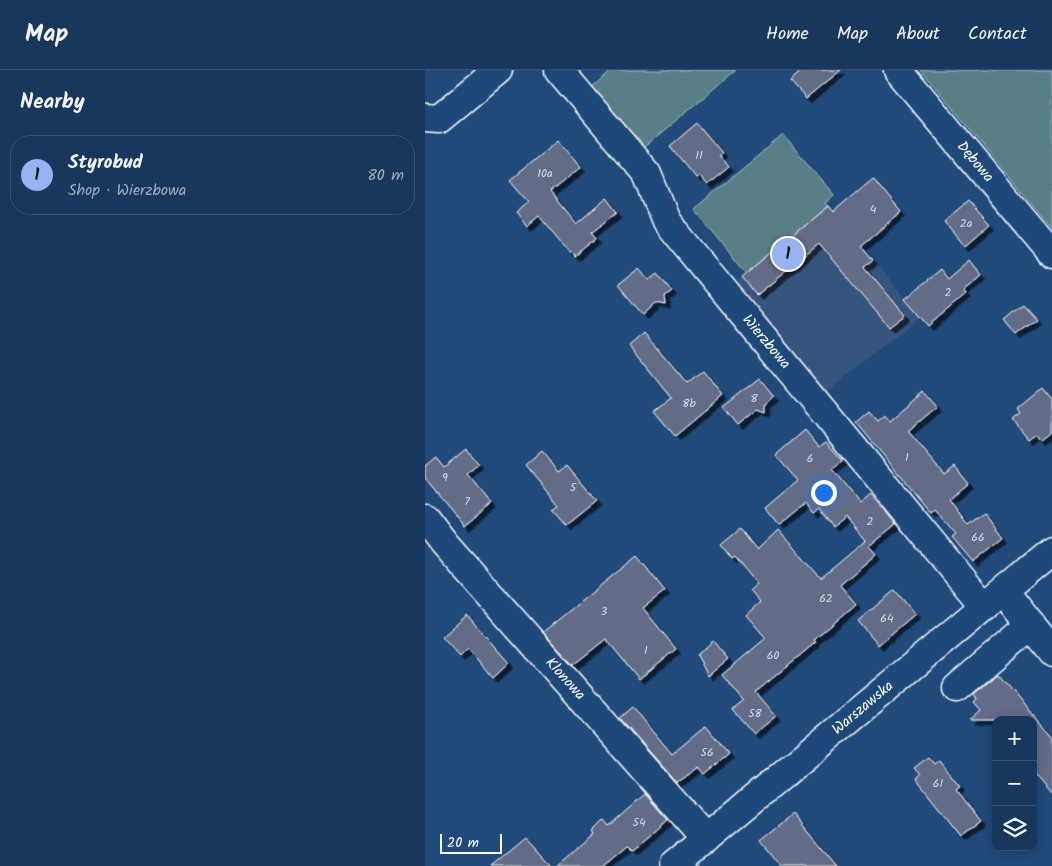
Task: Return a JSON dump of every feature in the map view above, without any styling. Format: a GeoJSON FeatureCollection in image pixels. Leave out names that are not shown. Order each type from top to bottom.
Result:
{"type":"FeatureCollection","features":[{"type":"Feature","properties":{"kind":"street"},"geometry":{"type":"LineString","coordinates":[[425,118],[439,119],[498,70]]}},
{"type":"Feature","properties":{"kind":"street","name":"Wierzbowa"},"geometry":{"type":"LineString","coordinates":[[559,70],[647,174],[666,221],[994,599],[1031,625],[1052,652]]}},
{"type":"Feature","properties":{"kind":"street","name":"Dębowa"},"geometry":{"type":"LineString","coordinates":[[898,70],[1052,254]]}},
{"type":"Feature","properties":{"kind":"street","name":"Klonowa"},"geometry":{"type":"LineString","coordinates":[[425,518],[445,544],[706,839]]}},
{"type":"Feature","properties":{"kind":"street","name":"Warszawska"},"geometry":{"type":"LineString","coordinates":[[673,866],[1052,550]]}},
{"type":"Feature","properties":{"kind":"street"},"geometry":{"type":"LineString","coordinates":[[957,688],[1031,625]]}},
{"type":"Feature","properties":{"kind":"shaded area"},"geometry":{"type":"Polygon","coordinates":[[[828,206],[920,317],[826,393],[735,283],[828,206]]]}},
{"type":"Feature","properties":{"kind":"green space"},"geometry":{"type":"Polygon","coordinates":[[[612,70],[736,70],[643,148],[592,87],[612,70]]]}},
{"type":"Feature","properties":{"kind":"green space"},"geometry":{"type":"Polygon","coordinates":[[[921,70],[1052,70],[1052,228],[921,70]]]}},
{"type":"Feature","properties":{"kind":"green space"},"geometry":{"type":"Polygon","coordinates":[[[783,135],[834,195],[825,203],[828,206],[747,273],[694,209],[783,135]]]}},
{"type":"Feature","properties":{"kind":"building"},"geometry":{"type":"Polygon","coordinates":[[[803,70],[841,70],[806,99],[790,81],[803,70]]]}},
{"type":"Feature","properties":{"kind":"building"},"geometry":{"type":"Polygon","coordinates":[[[697,123],[722,153],[719,156],[729,167],[707,185],[699,176],[696,178],[670,146],[697,123]]]}},
{"type":"Feature","properties":{"kind":"building"},"geometry":{"type":"Polygon","coordinates":[[[558,140],[581,167],[550,192],[576,224],[607,198],[618,212],[592,232],[597,238],[575,256],[571,251],[569,252],[539,216],[527,226],[516,213],[529,202],[510,180],[558,140]]]}},
{"type":"Feature","properties":{"kind":"building"},"geometry":{"type":"Polygon","coordinates":[[[873,178],[901,212],[861,246],[873,261],[865,267],[905,315],[889,327],[819,244],[757,295],[742,277],[828,206],[833,212],[873,178]]]}},
{"type":"Feature","properties":{"kind":"building"},"geometry":{"type":"Polygon","coordinates":[[[968,201],[989,225],[965,246],[944,221],[968,201]]]}},
{"type":"Feature","properties":{"kind":"building"},"geometry":{"type":"Polygon","coordinates":[[[969,260],[981,275],[963,290],[966,294],[928,326],[905,299],[940,270],[947,279],[969,260]]]}},
{"type":"Feature","properties":{"kind":"building"},"geometry":{"type":"Polygon","coordinates":[[[639,268],[649,280],[658,273],[672,291],[665,296],[666,305],[656,303],[643,315],[618,285],[639,268]]]}},
{"type":"Feature","properties":{"kind":"building"},"geometry":{"type":"Polygon","coordinates":[[[1023,304],[1037,319],[1016,335],[1004,320],[1023,304]]]}},
{"type":"Feature","properties":{"kind":"building"},"geometry":{"type":"Polygon","coordinates":[[[644,333],[687,384],[703,371],[723,396],[675,436],[654,411],[671,398],[629,346],[644,333]]]}},
{"type":"Feature","properties":{"kind":"building"},"geometry":{"type":"Polygon","coordinates":[[[760,379],[774,396],[766,403],[766,412],[758,409],[738,425],[724,408],[760,379]]]}},
{"type":"Feature","properties":{"kind":"building"},"geometry":{"type":"Polygon","coordinates":[[[1043,388],[1052,399],[1052,431],[1042,439],[1037,433],[1029,439],[1013,420],[1021,414],[1018,409],[1043,388]]]}},
{"type":"Feature","properties":{"kind":"building"},"geometry":{"type":"Polygon","coordinates":[[[925,391],[938,406],[908,431],[944,474],[955,466],[968,483],[949,499],[968,525],[984,513],[1003,538],[973,562],[952,537],[956,534],[935,510],[931,513],[856,422],[869,411],[878,421],[885,415],[890,421],[925,391]]]}},
{"type":"Feature","properties":{"kind":"building"},"geometry":{"type":"Polygon","coordinates":[[[805,430],[819,447],[826,442],[843,461],[832,470],[860,504],[871,495],[896,524],[869,546],[876,554],[840,585],[856,604],[814,640],[816,642],[756,692],[776,716],[754,734],[733,710],[744,701],[722,675],[766,638],[746,615],[760,602],[750,590],[757,584],[735,557],[732,559],[721,545],[740,529],[757,550],[778,530],[821,578],[865,541],[845,517],[833,527],[819,509],[814,513],[806,503],[779,525],[765,508],[798,480],[776,455],[805,430]]]}},
{"type":"Feature","properties":{"kind":"building"},"geometry":{"type":"Polygon","coordinates":[[[466,449],[479,465],[468,475],[492,504],[465,526],[425,478],[425,466],[436,457],[444,467],[466,449]]]}},
{"type":"Feature","properties":{"kind":"building"},"geometry":{"type":"Polygon","coordinates":[[[542,451],[559,471],[567,465],[597,501],[567,525],[553,509],[559,505],[526,465],[542,451]]]}},
{"type":"Feature","properties":{"kind":"building"},"geometry":{"type":"Polygon","coordinates":[[[637,556],[665,591],[643,608],[676,649],[639,679],[606,639],[573,665],[543,632],[637,556]]]}},
{"type":"Feature","properties":{"kind":"building"},"geometry":{"type":"Polygon","coordinates":[[[895,590],[915,614],[878,645],[858,621],[895,590]]]}},
{"type":"Feature","properties":{"kind":"building"},"geometry":{"type":"Polygon","coordinates":[[[467,615],[509,663],[493,678],[468,649],[460,657],[442,637],[467,615]]]}},
{"type":"Feature","properties":{"kind":"building"},"geometry":{"type":"Polygon","coordinates":[[[713,641],[728,659],[708,676],[697,655],[713,641]]]}},
{"type":"Feature","properties":{"kind":"building"},"geometry":{"type":"Polygon","coordinates":[[[998,674],[1035,716],[992,716],[992,720],[970,720],[981,710],[974,702],[977,699],[974,694],[998,674]]]}},
{"type":"Feature","properties":{"kind":"building"},"geometry":{"type":"Polygon","coordinates":[[[633,707],[672,754],[706,726],[729,754],[705,774],[699,767],[677,783],[620,718],[633,707]]]}},
{"type":"Feature","properties":{"kind":"building"},"geometry":{"type":"Polygon","coordinates":[[[1037,719],[1052,736],[1052,796],[1037,779],[1037,719]]]}},
{"type":"Feature","properties":{"kind":"building"},"geometry":{"type":"Polygon","coordinates":[[[928,757],[934,764],[939,760],[960,786],[956,789],[981,821],[961,836],[916,779],[920,775],[914,768],[928,757]]]}},
{"type":"Feature","properties":{"kind":"building"},"geometry":{"type":"Polygon","coordinates":[[[645,794],[668,820],[632,851],[627,846],[603,866],[557,866],[595,834],[593,831],[604,820],[609,826],[645,794]]]}},
{"type":"Feature","properties":{"kind":"building"},"geometry":{"type":"Polygon","coordinates":[[[793,814],[836,866],[782,866],[761,840],[793,814]]]}},
{"type":"Feature","properties":{"kind":"building"},"geometry":{"type":"Polygon","coordinates":[[[525,837],[552,866],[490,866],[525,837]]]}},
{"type":"Feature","properties":{"kind":"place","name":"Styrobud"},"geometry":{"type":"Point","coordinates":[788,254]}}]}
